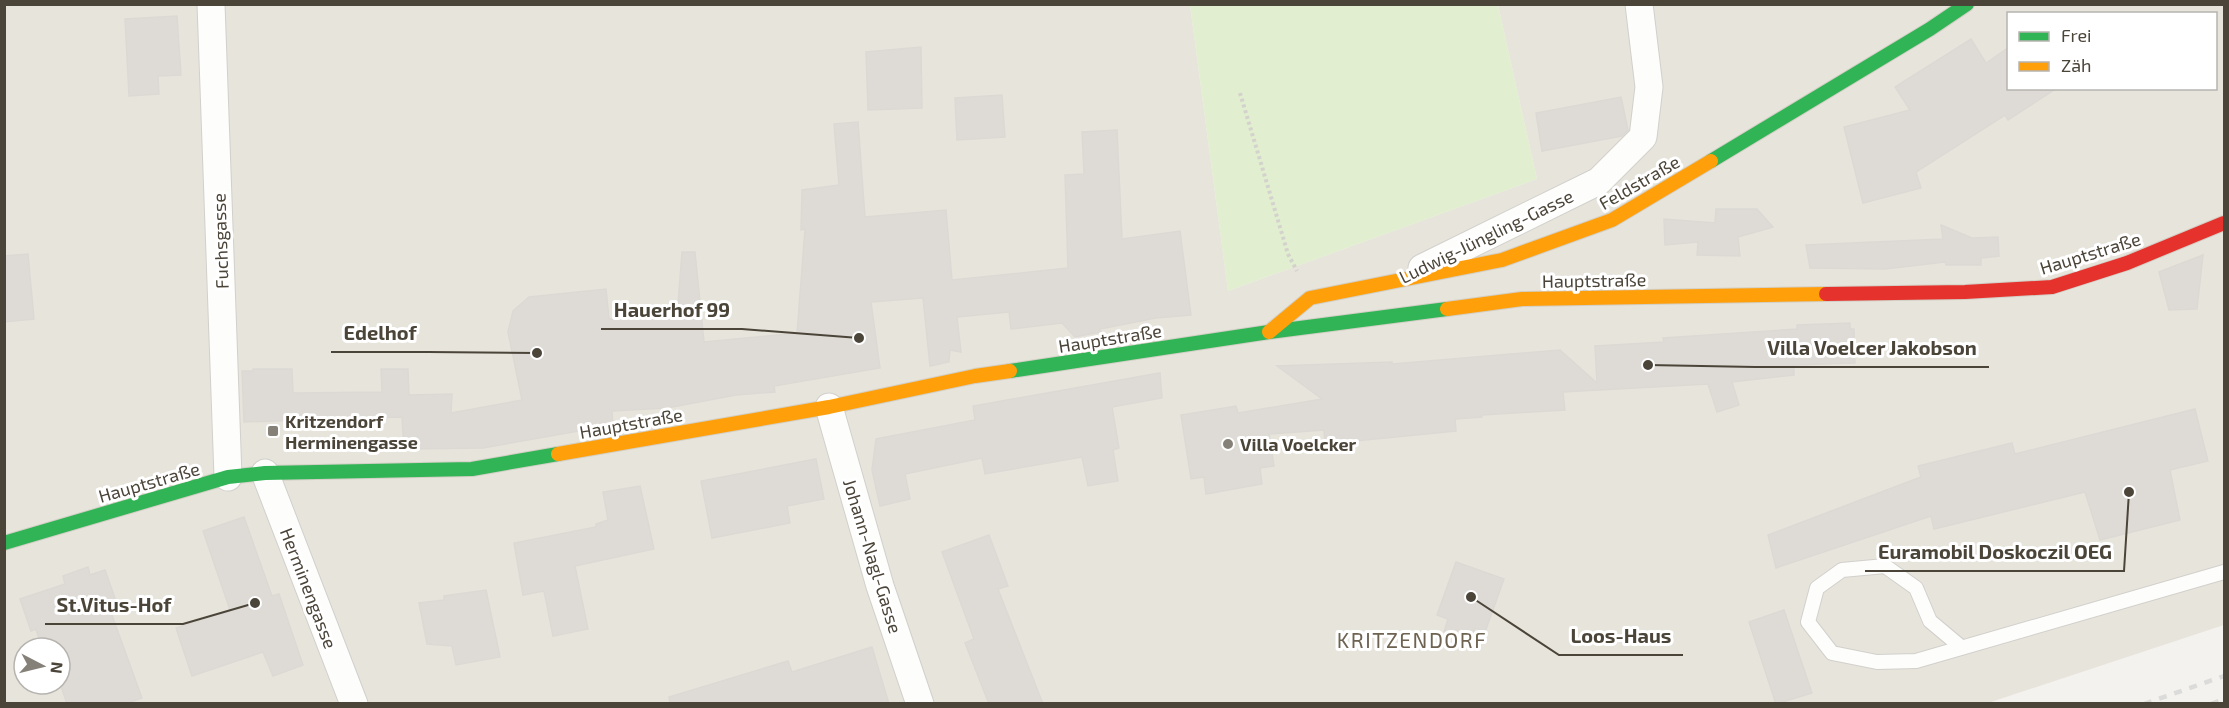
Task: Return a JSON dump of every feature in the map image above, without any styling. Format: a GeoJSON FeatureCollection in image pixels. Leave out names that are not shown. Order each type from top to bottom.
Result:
{"type":"FeatureCollection","features":[{"type":"Feature","properties":{"kind":"main road","name":"Feldstraße"},"geometry":{"type":"LineString","coordinates":[[1269,332],[1310,298],[1502,260],[1612,220],[1930,29],[1967,4]]}},
{"type":"Feature","properties":{"kind":"main road","name":"Hauptstraße"},"geometry":{"type":"LineString","coordinates":[[4,543],[228,477],[265,473],[472,469],[829,406],[975,376],[1269,332],[1522,299],[1953,292],[2052,287],[2127,263],[2224,223]]}},
{"type":"Feature","properties":{"kind":"street","name":"Fuchsgasse"},"geometry":{"type":"LineString","coordinates":[[212,4],[228,477]]}},
{"type":"Feature","properties":{"kind":"street","name":"Ludwig-Jüngling-Gasse"},"geometry":{"type":"LineString","coordinates":[[1392,283],[1599,181],[1643,137],[1649,87],[1639,4]]}},
{"type":"Feature","properties":{"kind":"street","name":"Johann-Nagl-Gasse"},"geometry":{"type":"LineString","coordinates":[[829,406],[880,586],[920,704]]}},
{"type":"Feature","properties":{"kind":"street","name":"Herminengasse"},"geometry":{"type":"LineString","coordinates":[[265,473],[354,704]]}},
{"type":"Feature","properties":{"kind":"lane"},"geometry":{"type":"LineString","coordinates":[[1961,647],[1930,621],[1916,588],[1885,566],[1842,570],[1817,588],[1808,622],[1832,653],[1877,662],[1916,661],[2224,572]]}},
{"type":"Feature","properties":{"kind":"path"},"geometry":{"type":"LineString","coordinates":[[1240,93],[1288,254],[1310,298]]}},
{"type":"Feature","properties":{"kind":"shaded area"},"geometry":{"type":"Polygon","coordinates":[[[4,5],[1190,5],[1228,291],[1537,179],[1498,5],[2224,5],[2224,625],[1985,704],[5,703],[4,5]]]}},
{"type":"Feature","properties":{"kind":"green space"},"geometry":{"type":"Polygon","coordinates":[[[1190,5],[1498,5],[1537,179],[1228,291],[1190,5]]]}},
{"type":"Feature","properties":{"kind":"building"},"geometry":{"type":"Polygon","coordinates":[[[177,16],[181,75],[158,76],[159,94],[129,96],[125,19],[177,16]]]}},
{"type":"Feature","properties":{"kind":"building"},"geometry":{"type":"Polygon","coordinates":[[[1971,39],[1986,63],[2007,49],[2007,90],[2054,90],[2008,120],[2005,115],[1916,172],[1921,188],[1863,203],[1844,127],[1910,110],[1895,87],[1971,39]]]}},
{"type":"Feature","properties":{"kind":"building"},"geometry":{"type":"Polygon","coordinates":[[[921,47],[922,108],[868,110],[866,52],[921,47]]]}},
{"type":"Feature","properties":{"kind":"building"},"geometry":{"type":"Polygon","coordinates":[[[1002,95],[1005,137],[957,140],[955,98],[1002,95]]]}},
{"type":"Feature","properties":{"kind":"building"},"geometry":{"type":"Polygon","coordinates":[[[1621,97],[1628,130],[1622,136],[1542,151],[1536,113],[1621,97]]]}},
{"type":"Feature","properties":{"kind":"building"},"geometry":{"type":"Polygon","coordinates":[[[858,122],[865,217],[946,210],[952,280],[1068,268],[1065,175],[1084,174],[1082,132],[1117,130],[1122,239],[1180,231],[1191,315],[1156,318],[1100,329],[1101,332],[1075,337],[1062,323],[1011,329],[1009,312],[957,317],[961,352],[950,350],[949,362],[930,366],[923,298],[871,302],[880,368],[774,386],[775,392],[736,395],[667,408],[612,411],[613,425],[483,448],[404,449],[402,417],[244,422],[242,371],[253,371],[253,369],[292,369],[293,393],[382,392],[381,369],[408,369],[409,395],[452,394],[451,413],[522,400],[508,332],[513,311],[529,297],[606,289],[609,319],[677,318],[682,252],[695,252],[704,342],[797,333],[805,229],[801,230],[802,190],[839,185],[834,124],[858,122]]]}},
{"type":"Feature","properties":{"kind":"building"},"geometry":{"type":"Polygon","coordinates":[[[1716,209],[1757,209],[1773,227],[1738,237],[1740,256],[1697,255],[1698,242],[1665,245],[1664,219],[1715,223],[1716,209]]]}},
{"type":"Feature","properties":{"kind":"building"},"geometry":{"type":"Polygon","coordinates":[[[1941,225],[1972,238],[1998,237],[1999,256],[1981,258],[1981,265],[1946,265],[1945,262],[1885,269],[1810,268],[1806,245],[1943,239],[1941,225]]]}},
{"type":"Feature","properties":{"kind":"building"},"geometry":{"type":"Polygon","coordinates":[[[28,254],[34,319],[4,322],[4,256],[28,254]]]}},
{"type":"Feature","properties":{"kind":"building"},"geometry":{"type":"Polygon","coordinates":[[[2203,255],[2197,309],[2169,310],[2159,272],[2203,255]]]}},
{"type":"Feature","properties":{"kind":"building"},"geometry":{"type":"Polygon","coordinates":[[[1850,323],[1850,329],[1854,329],[1855,363],[1794,365],[1794,375],[1732,382],[1739,405],[1717,412],[1708,384],[1563,392],[1565,410],[1455,419],[1456,431],[1325,444],[1324,430],[1269,434],[1274,466],[1260,468],[1262,484],[1206,494],[1204,477],[1191,479],[1181,415],[1236,406],[1238,413],[1322,399],[1277,366],[1392,362],[1392,364],[1560,350],[1597,383],[1595,346],[1664,342],[1663,338],[1797,329],[1797,325],[1850,323]]]}},
{"type":"Feature","properties":{"kind":"building"},"geometry":{"type":"Polygon","coordinates":[[[1160,373],[1162,398],[1112,407],[1119,448],[1113,450],[1118,481],[1088,486],[1082,457],[985,474],[982,458],[905,474],[910,499],[880,506],[872,470],[876,439],[975,420],[973,406],[1160,373]]]}},
{"type":"Feature","properties":{"kind":"building"},"geometry":{"type":"Polygon","coordinates":[[[2195,409],[2208,461],[2170,470],[2180,520],[2100,540],[2085,492],[1934,529],[1931,516],[1776,568],[1768,535],[1921,477],[1918,466],[2012,443],[2015,454],[2195,409]]]}},
{"type":"Feature","properties":{"kind":"building"},"geometry":{"type":"Polygon","coordinates":[[[816,459],[824,499],[787,506],[790,523],[712,538],[701,481],[816,459]]]}},
{"type":"Feature","properties":{"kind":"building"},"geometry":{"type":"Polygon","coordinates":[[[640,486],[654,549],[575,566],[588,629],[553,636],[544,591],[523,595],[514,543],[596,527],[596,524],[608,520],[603,492],[640,486]]]}},
{"type":"Feature","properties":{"kind":"building"},"geometry":{"type":"Polygon","coordinates":[[[244,517],[272,596],[279,594],[303,665],[273,676],[263,652],[192,676],[176,628],[230,610],[203,531],[244,517]]]}},
{"type":"Feature","properties":{"kind":"building"},"geometry":{"type":"Polygon","coordinates":[[[989,535],[1008,586],[998,589],[1043,704],[989,704],[965,643],[974,639],[942,552],[989,535]]]}},
{"type":"Feature","properties":{"kind":"building"},"geometry":{"type":"Polygon","coordinates":[[[1456,562],[1504,579],[1485,632],[1475,628],[1471,642],[1444,632],[1448,619],[1437,615],[1456,562]]]}},
{"type":"Feature","properties":{"kind":"building"},"geometry":{"type":"Polygon","coordinates":[[[88,567],[90,575],[105,570],[117,604],[109,607],[142,698],[125,704],[67,704],[64,696],[72,696],[72,636],[38,636],[36,629],[31,631],[20,599],[65,584],[63,576],[88,567]]]}},
{"type":"Feature","properties":{"kind":"building"},"geometry":{"type":"Polygon","coordinates":[[[486,590],[500,657],[456,665],[452,646],[427,644],[419,603],[444,600],[444,596],[486,590]]]}},
{"type":"Feature","properties":{"kind":"building"},"geometry":{"type":"Polygon","coordinates":[[[1784,610],[1812,693],[1776,704],[1749,622],[1784,610]]]}},
{"type":"Feature","properties":{"kind":"building"},"geometry":{"type":"Polygon","coordinates":[[[872,647],[889,704],[670,704],[669,697],[788,661],[792,672],[872,647]]]}},
{"type":"Feature","properties":{"kind":"railway"},"geometry":{"type":"LineString","coordinates":[[2144,704],[2224,676]]}},
{"type":"Feature","properties":{"kind":"railway"},"geometry":{"type":"LineString","coordinates":[[2211,704],[2224,699]]}},
{"type":"Feature","properties":{"kind":"traffic: fast"},"geometry":{"type":"LineString","coordinates":[[1711,161],[1930,29],[1967,4]]}},
{"type":"Feature","properties":{"kind":"traffic: fast"},"geometry":{"type":"LineString","coordinates":[[1010,371],[1269,332],[1447,309]]}},
{"type":"Feature","properties":{"kind":"traffic: fast"},"geometry":{"type":"LineString","coordinates":[[4,543],[228,477],[265,473],[472,469],[558,454]]}},
{"type":"Feature","properties":{"kind":"traffic: slow"},"geometry":{"type":"LineString","coordinates":[[1269,332],[1310,298],[1502,260],[1612,220],[1711,161]]}},
{"type":"Feature","properties":{"kind":"traffic: slow"},"geometry":{"type":"LineString","coordinates":[[1447,309],[1522,299],[1826,294]]}},
{"type":"Feature","properties":{"kind":"traffic: slow"},"geometry":{"type":"LineString","coordinates":[[558,454],[829,407],[975,376],[1010,371]]}},
{"type":"Feature","properties":{"kind":"traffic: jam"},"geometry":{"type":"LineString","coordinates":[[1826,294],[1965,292],[2052,287],[2127,263],[2224,223]]}},
{"type":"Feature","properties":{"kind":"place","name":"Hauerhof 99"},"geometry":{"type":"Point","coordinates":[859,338]}},
{"type":"Feature","properties":{"kind":"place","name":"Edelhof"},"geometry":{"type":"Point","coordinates":[537,353]}},
{"type":"Feature","properties":{"kind":"place","name":"Villa Voelcer Jakobson"},"geometry":{"type":"Point","coordinates":[1648,365]}},
{"type":"Feature","properties":{"kind":"place","name":"Kritzendorf Herminengasse"},"geometry":{"type":"Point","coordinates":[273,431]}},
{"type":"Feature","properties":{"kind":"place","name":"Villa Voelcker"},"geometry":{"type":"Point","coordinates":[1228,444]}},
{"type":"Feature","properties":{"kind":"place","name":"Euramobil Doskoczil OEG"},"geometry":{"type":"Point","coordinates":[2129,492]}},
{"type":"Feature","properties":{"kind":"place","name":"Loos-Haus"},"geometry":{"type":"Point","coordinates":[1471,597]}},
{"type":"Feature","properties":{"kind":"place","name":"St.Vitus-Hof"},"geometry":{"type":"Point","coordinates":[255,603]}},
{"type":"Feature","properties":{"kind":"district","name":"KRITZENDORF"},"geometry":{"type":"Point","coordinates":[1412,639]}}]}
